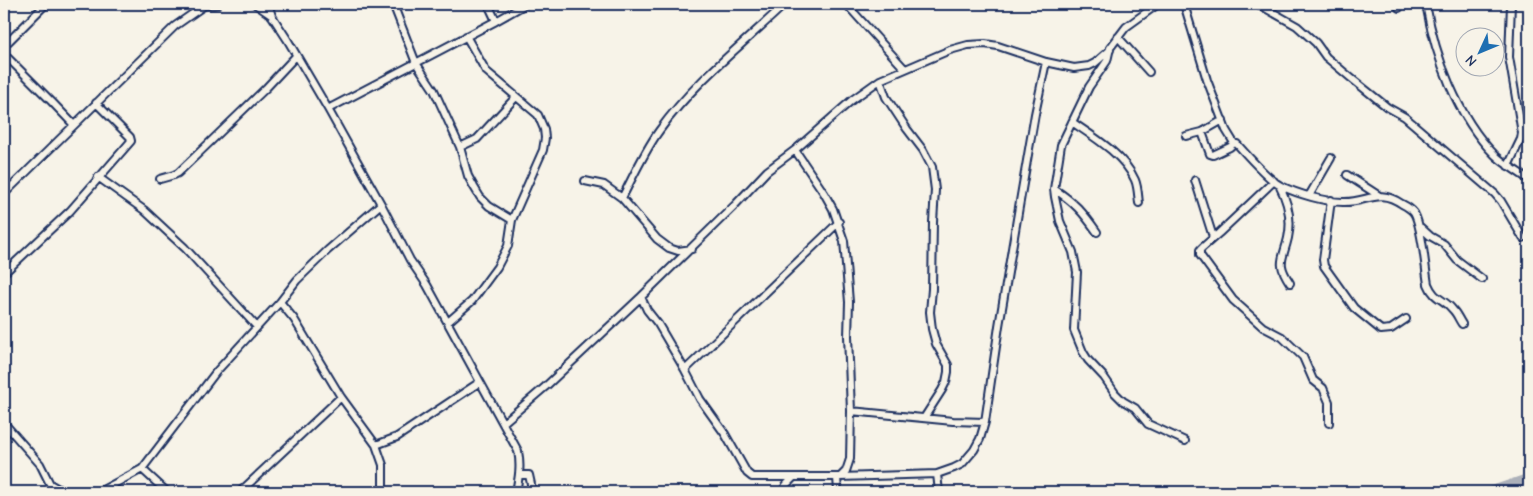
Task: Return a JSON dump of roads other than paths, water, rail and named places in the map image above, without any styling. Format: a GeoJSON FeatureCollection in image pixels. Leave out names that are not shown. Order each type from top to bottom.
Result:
{"type":"FeatureCollection","features":[{"type":"Feature","properties":{"kind":"street"},"geometry":{"type":"LineString","coordinates":[[4,46],[46,4]]}},
{"type":"Feature","properties":{"kind":"street"},"geometry":{"type":"LineString","coordinates":[[4,194],[170,30],[205,4],[218,4]]}},
{"type":"Feature","properties":{"kind":"street"},"geometry":{"type":"LineString","coordinates":[[254,4],[272,16]]}},
{"type":"Feature","properties":{"kind":"street"},"geometry":{"type":"LineString","coordinates":[[268,4],[272,16],[328,109],[410,260],[427,285],[518,450],[520,475],[516,492]]}},
{"type":"Feature","properties":{"kind":"street"},"geometry":{"type":"LineString","coordinates":[[393,4],[416,63],[434,90],[460,147],[468,176],[480,197],[489,206],[512,220]]}},
{"type":"Feature","properties":{"kind":"street"},"geometry":{"type":"LineString","coordinates":[[488,4],[496,21]]}},
{"type":"Feature","properties":{"kind":"street"},"geometry":{"type":"LineString","coordinates":[[328,109],[526,4]]}},
{"type":"Feature","properties":{"kind":"street"},"geometry":{"type":"LineString","coordinates":[[622,198],[648,148],[677,109],[703,79],[785,4]]}},
{"type":"Feature","properties":{"kind":"street"},"geometry":{"type":"LineString","coordinates":[[848,4],[904,68]]}},
{"type":"Feature","properties":{"kind":"street"},"geometry":{"type":"LineString","coordinates":[[1158,4],[1126,27],[1110,50],[1107,61],[1089,87],[1061,145],[1054,189],[1058,214],[1073,252],[1077,272],[1074,330],[1083,352],[1115,393],[1123,401],[1140,412],[1148,424],[1185,440]]}},
{"type":"Feature","properties":{"kind":"street"},"geometry":{"type":"LineString","coordinates":[[1184,4],[1207,80],[1226,130],[1234,143],[1276,183],[1286,199],[1289,209],[1288,237],[1281,263],[1284,273],[1290,282]]}},
{"type":"Feature","properties":{"kind":"street"},"geometry":{"type":"LineString","coordinates":[[1258,4],[1297,26],[1316,43],[1326,57],[1387,107],[1405,117],[1495,194],[1522,238]]}},
{"type":"Feature","properties":{"kind":"street"},"geometry":{"type":"LineString","coordinates":[[1426,4],[1433,39],[1456,98],[1475,131],[1485,144],[1508,166],[1529,180]]}},
{"type":"Feature","properties":{"kind":"street"},"geometry":{"type":"LineString","coordinates":[[1508,166],[1522,133],[1509,57],[1511,4]]}},
{"type":"Feature","properties":{"kind":"street"},"geometry":{"type":"LineString","coordinates":[[448,322],[472,301],[497,267],[508,246],[512,220],[544,150],[545,138],[544,129],[538,115],[486,71],[466,36]]}},
{"type":"Feature","properties":{"kind":"street"},"geometry":{"type":"LineString","coordinates":[[1118,37],[1149,72]]}},
{"type":"Feature","properties":{"kind":"street"},"geometry":{"type":"LineString","coordinates":[[504,423],[641,297],[767,171],[880,80],[904,68],[968,45],[985,44],[1010,49],[1046,62],[1074,68],[1095,63],[1110,50]]}},
{"type":"Feature","properties":{"kind":"street"},"geometry":{"type":"LineString","coordinates":[[4,54],[74,125]]}},
{"type":"Feature","properties":{"kind":"street"},"geometry":{"type":"LineString","coordinates":[[160,179],[178,173],[266,88],[296,56]]}},
{"type":"Feature","properties":{"kind":"street"},"geometry":{"type":"LineString","coordinates":[[641,297],[647,310],[658,324],[685,370],[700,399],[725,434],[747,473],[756,478],[937,474],[962,464],[974,450],[980,439],[985,422],[1019,207],[1046,62]]}},
{"type":"Feature","properties":{"kind":"street"},"geometry":{"type":"LineString","coordinates":[[880,80],[886,96],[923,150],[932,167],[934,182],[930,312],[936,344],[948,365],[948,372],[942,390],[924,418]]}},
{"type":"Feature","properties":{"kind":"street"},"geometry":{"type":"LineString","coordinates":[[460,147],[476,139],[516,97]]}},
{"type":"Feature","properties":{"kind":"street"},"geometry":{"type":"LineString","coordinates":[[4,273],[70,211],[131,141],[130,137],[96,104]]}},
{"type":"Feature","properties":{"kind":"street"},"geometry":{"type":"LineString","coordinates":[[1186,136],[1202,132],[1223,120]]}},
{"type":"Feature","properties":{"kind":"street"},"geometry":{"type":"LineString","coordinates":[[1072,122],[1110,149],[1131,173],[1137,188],[1139,203]]}},
{"type":"Feature","properties":{"kind":"street"},"geometry":{"type":"LineString","coordinates":[[1202,132],[1212,155],[1230,147],[1234,143]]}},
{"type":"Feature","properties":{"kind":"street"},"geometry":{"type":"LineString","coordinates":[[795,150],[824,192],[839,222],[844,242],[849,302],[850,459],[846,471],[838,477]]}},
{"type":"Feature","properties":{"kind":"street"},"geometry":{"type":"LineString","coordinates":[[1309,196],[1331,158]]}},
{"type":"Feature","properties":{"kind":"street"},"geometry":{"type":"LineString","coordinates":[[1347,175],[1378,195],[1390,197],[1413,212],[1419,226],[1428,284],[1431,292],[1454,310],[1462,324]]}},
{"type":"Feature","properties":{"kind":"street"},"geometry":{"type":"LineString","coordinates":[[98,177],[144,210],[184,248],[257,327]]}},
{"type":"Feature","properties":{"kind":"street"},"geometry":{"type":"LineString","coordinates":[[1195,180],[1213,237]]}},
{"type":"Feature","properties":{"kind":"street"},"geometry":{"type":"LineString","coordinates":[[585,181],[604,185],[622,198],[657,239],[669,248],[678,251],[692,248]]}},
{"type":"Feature","properties":{"kind":"street"},"geometry":{"type":"LineString","coordinates":[[1276,183],[1309,196],[1347,203],[1378,195]]}},
{"type":"Feature","properties":{"kind":"street"},"geometry":{"type":"LineString","coordinates":[[1276,183],[1213,237],[1200,250],[1200,255],[1233,300],[1263,327],[1282,337],[1303,357],[1313,380],[1323,388],[1329,402],[1330,423]]}},
{"type":"Feature","properties":{"kind":"street"},"geometry":{"type":"LineString","coordinates":[[1054,189],[1071,200],[1083,212],[1097,232]]}},
{"type":"Feature","properties":{"kind":"street"},"geometry":{"type":"LineString","coordinates":[[1331,200],[1322,260],[1324,266],[1354,308],[1381,330],[1391,330],[1406,319]]}},
{"type":"Feature","properties":{"kind":"street"},"geometry":{"type":"LineString","coordinates":[[99,492],[142,468],[216,372],[280,302],[297,280],[381,204]]}},
{"type":"Feature","properties":{"kind":"street"},"geometry":{"type":"LineString","coordinates":[[685,370],[839,222]]}},
{"type":"Feature","properties":{"kind":"street"},"geometry":{"type":"LineString","coordinates":[[1419,226],[1430,236],[1444,244],[1457,260],[1482,279]]}},
{"type":"Feature","properties":{"kind":"street"},"geometry":{"type":"LineString","coordinates":[[280,302],[300,329],[341,397],[376,445],[383,465],[383,492]]}},
{"type":"Feature","properties":{"kind":"street"},"geometry":{"type":"LineString","coordinates":[[376,445],[396,437],[480,382]]}},
{"type":"Feature","properties":{"kind":"street"},"geometry":{"type":"LineString","coordinates":[[240,492],[341,397]]}},
{"type":"Feature","properties":{"kind":"street"},"geometry":{"type":"LineString","coordinates":[[851,411],[985,422]]}},
{"type":"Feature","properties":{"kind":"street"},"geometry":{"type":"LineString","coordinates":[[4,422],[40,464],[50,484],[64,492]]}},
{"type":"Feature","properties":{"kind":"street"},"geometry":{"type":"LineString","coordinates":[[142,468],[167,492]]}},
{"type":"Feature","properties":{"kind":"street"},"geometry":{"type":"LineString","coordinates":[[937,474],[939,492]]}},
{"type":"Feature","properties":{"kind":"street"},"geometry":{"type":"LineString","coordinates":[[520,475],[529,475],[531,492]]}},
{"type":"Feature","properties":{"kind":"street"},"geometry":{"type":"LineString","coordinates":[[838,477],[838,492]]}},
{"type":"Feature","properties":{"kind":"street"},"geometry":{"type":"LineString","coordinates":[[783,492],[786,485],[793,478]]}},
{"type":"Feature","properties":{"kind":"waterway"},"geometry":{"type":"LineString","coordinates":[[1491,492],[1529,479]]}}]}
